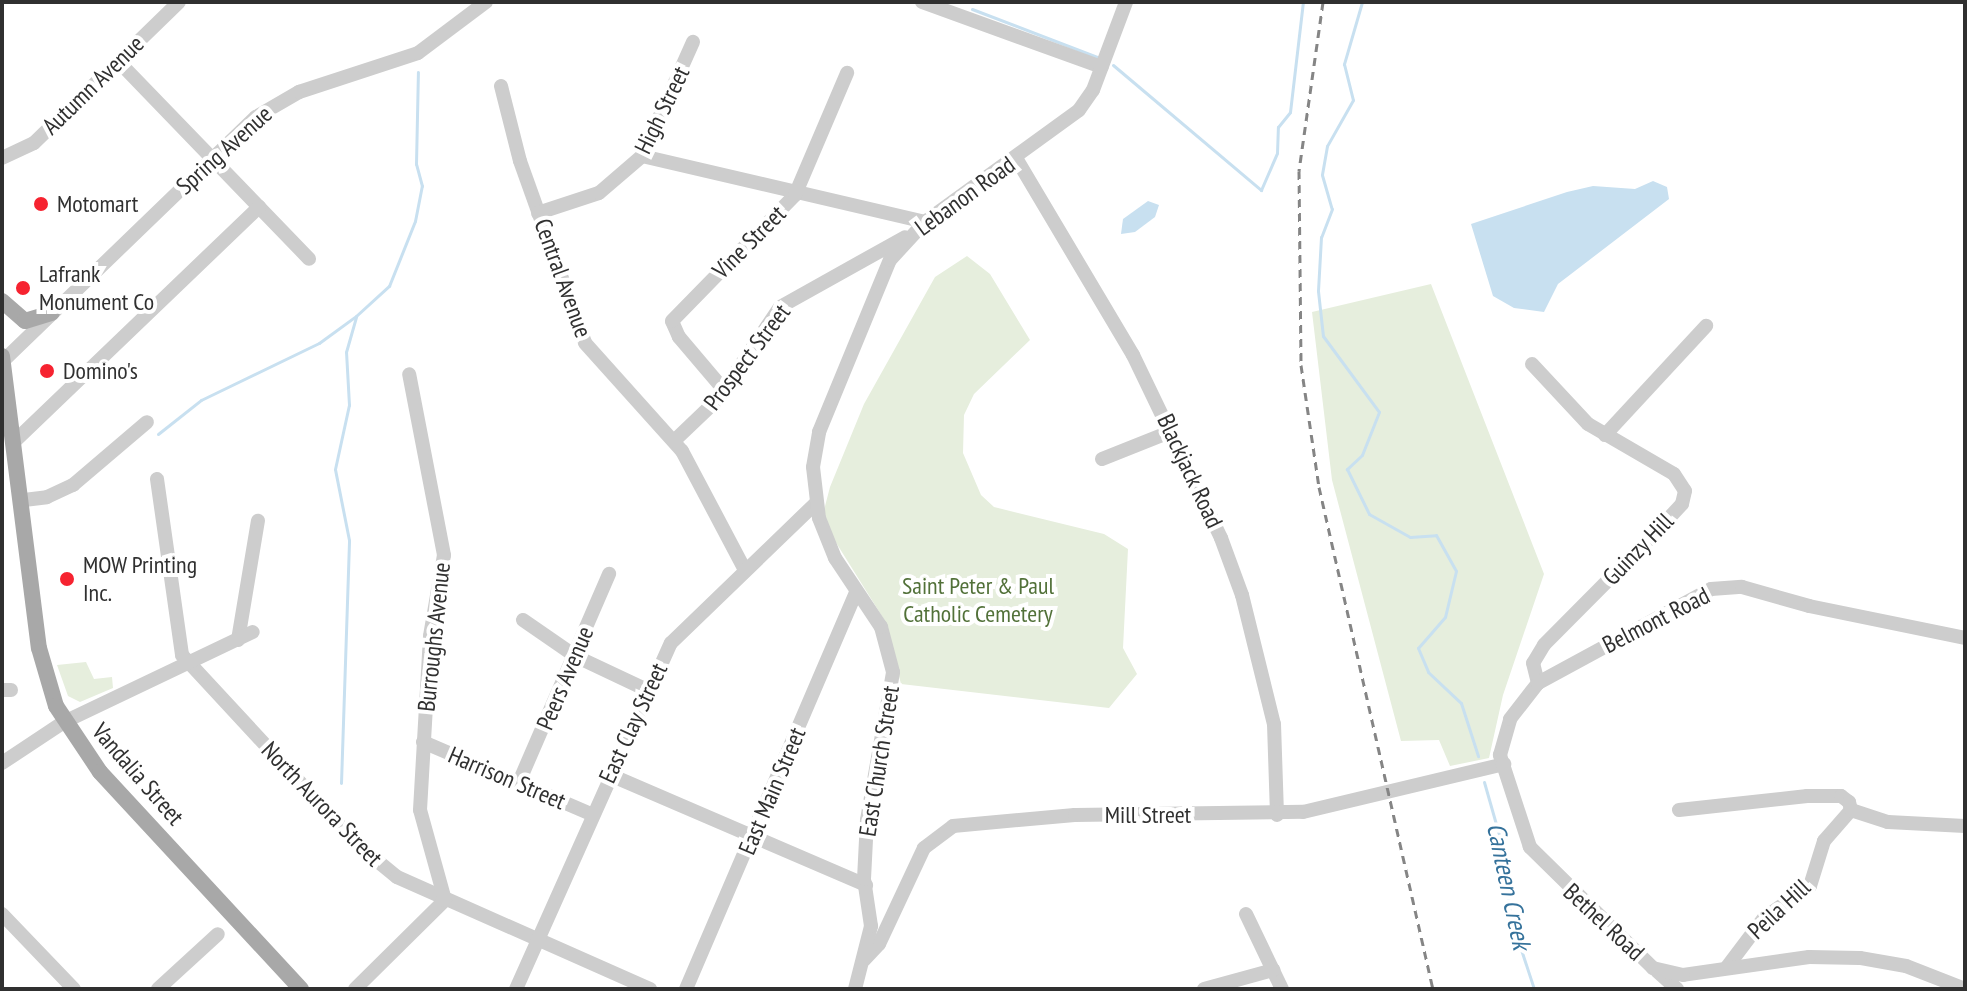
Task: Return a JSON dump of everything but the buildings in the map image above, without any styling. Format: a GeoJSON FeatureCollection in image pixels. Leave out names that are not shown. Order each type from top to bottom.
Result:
{"type":"FeatureCollection","features":[{"type":"Feature","properties":{"kind":"main road"},"geometry":{"type":"LineString","coordinates":[[2,301],[25,321],[52,313]]}},
{"type":"Feature","properties":{"kind":"main road","name":"Vandalia Street"},"geometry":{"type":"LineString","coordinates":[[2,360],[24,500],[41,660],[64,722],[100,772],[301,989]]}},
{"type":"Feature","properties":{"kind":"street","name":"Spring Avenue"},"geometry":{"type":"LineString","coordinates":[[2,360],[212,158],[279,100],[418,53],[486,2]]}},
{"type":"Feature","properties":{"kind":"street"},"geometry":{"type":"LineString","coordinates":[[922,2],[1102,67]]}},
{"type":"Feature","properties":{"kind":"street","name":"Lebanon Road"},"geometry":{"type":"LineString","coordinates":[[816,503],[813,467],[822,424],[880,276],[909,235],[1079,110],[1102,67],[1126,2]]}},
{"type":"Feature","properties":{"kind":"street","name":"Autumn Avenue"},"geometry":{"type":"LineString","coordinates":[[2,158],[34,143],[170,5]]}},
{"type":"Feature","properties":{"kind":"street","name":"High Street"},"geometry":{"type":"LineString","coordinates":[[538,213],[599,193],[642,156],[693,42]]}},
{"type":"Feature","properties":{"kind":"street"},"geometry":{"type":"LineString","coordinates":[[118,61],[309,259]]}},
{"type":"Feature","properties":{"kind":"street","name":"Vine Street"},"geometry":{"type":"LineString","coordinates":[[724,390],[679,337],[672,321],[796,193],[847,73]]}},
{"type":"Feature","properties":{"kind":"street","name":"Central Avenue"},"geometry":{"type":"LineString","coordinates":[[501,86],[538,213],[585,343],[674,441],[744,568]]}},
{"type":"Feature","properties":{"kind":"street"},"geometry":{"type":"LineString","coordinates":[[642,156],[925,222]]}},
{"type":"Feature","properties":{"kind":"street","name":"Blackjack Road"},"geometry":{"type":"LineString","coordinates":[[1016,158],[1117,323],[1172,431],[1242,595],[1274,724],[1277,815]]}},
{"type":"Feature","properties":{"kind":"street"},"geometry":{"type":"LineString","coordinates":[[16,440],[259,207]]}},
{"type":"Feature","properties":{"kind":"street","name":"Prospect Street"},"geometry":{"type":"LineString","coordinates":[[674,441],[724,390],[780,307],[909,235]]}},
{"type":"Feature","properties":{"kind":"street"},"geometry":{"type":"LineString","coordinates":[[1605,435],[1706,326]]}},
{"type":"Feature","properties":{"kind":"street","name":"Guinzy Hill"},"geometry":{"type":"LineString","coordinates":[[1532,364],[1572,409],[1605,435],[1674,474],[1683,484],[1685,497],[1544,645],[1533,663],[1538,683]]}},
{"type":"Feature","properties":{"kind":"street","name":"Burroughs Avenue"},"geometry":{"type":"LineString","coordinates":[[409,374],[444,555],[430,636],[420,810],[445,900]]}},
{"type":"Feature","properties":{"kind":"street"},"geometry":{"type":"LineString","coordinates":[[24,500],[47,497],[73,485],[147,422]]}},
{"type":"Feature","properties":{"kind":"street"},"geometry":{"type":"LineString","coordinates":[[1102,459],[1172,431]]}},
{"type":"Feature","properties":{"kind":"street","name":"North Aurora Street"},"geometry":{"type":"LineString","coordinates":[[157,479],[180,647],[187,664],[372,859],[445,900],[650,989]]}},
{"type":"Feature","properties":{"kind":"street","name":"East Clay Street"},"geometry":{"type":"LineString","coordinates":[[516,989],[608,774],[647,690],[679,631],[816,503]]}},
{"type":"Feature","properties":{"kind":"street","name":"East Church Street"},"geometry":{"type":"LineString","coordinates":[[816,503],[832,552],[881,627],[893,672],[867,820],[866,885],[871,926],[855,989]]}},
{"type":"Feature","properties":{"kind":"street"},"geometry":{"type":"LineString","coordinates":[[238,640],[258,521]]}},
{"type":"Feature","properties":{"kind":"street","name":"Peers Avenue"},"geometry":{"type":"LineString","coordinates":[[519,782],[609,574]]}},
{"type":"Feature","properties":{"kind":"street","name":"Belmont Road"},"geometry":{"type":"LineString","coordinates":[[1504,764],[1500,755],[1506,728],[1538,683],[1696,594],[1727,587],[1965,638]]}},
{"type":"Feature","properties":{"kind":"street","name":"East Main Street"},"geometry":{"type":"LineString","coordinates":[[686,989],[856,592]]}},
{"type":"Feature","properties":{"kind":"street"},"geometry":{"type":"LineString","coordinates":[[523,620],[575,656],[647,690]]}},
{"type":"Feature","properties":{"kind":"street"},"geometry":{"type":"LineString","coordinates":[[2,763],[64,722],[253,632]]}},
{"type":"Feature","properties":{"kind":"street","name":"Harrison Street"},"geometry":{"type":"LineString","coordinates":[[423,742],[591,814]]}},
{"type":"Feature","properties":{"kind":"street","name":"Mill Street"},"geometry":{"type":"LineString","coordinates":[[864,960],[879,944],[924,848],[953,826],[1075,815],[1277,815],[1504,764]]}},
{"type":"Feature","properties":{"kind":"street","name":"Bethel Road"},"geometry":{"type":"LineString","coordinates":[[1504,764],[1522,831],[1536,854],[1653,968],[1683,975],[1809,957],[1860,958],[1906,966],[1965,989]]}},
{"type":"Feature","properties":{"kind":"street"},"geometry":{"type":"LineString","coordinates":[[608,774],[866,885]]}},
{"type":"Feature","properties":{"kind":"street"},"geometry":{"type":"LineString","coordinates":[[1679,810],[1841,796],[1851,810],[1888,822],[1965,826]]}},
{"type":"Feature","properties":{"kind":"street","name":"Peila Hill"},"geometry":{"type":"LineString","coordinates":[[1727,967],[1764,918],[1810,886],[1824,841],[1851,810]]}},
{"type":"Feature","properties":{"kind":"street"},"geometry":{"type":"LineString","coordinates":[[355,989],[445,900]]}},
{"type":"Feature","properties":{"kind":"street"},"geometry":{"type":"LineString","coordinates":[[158,989],[218,934],[224,906]]}},
{"type":"Feature","properties":{"kind":"street"},"geometry":{"type":"LineString","coordinates":[[2,914],[74,989]]}},
{"type":"Feature","properties":{"kind":"street"},"geometry":{"type":"LineString","coordinates":[[1246,914],[1282,989]]}},
{"type":"Feature","properties":{"kind":"street"},"geometry":{"type":"LineString","coordinates":[[218,934],[247,931]]}},
{"type":"Feature","properties":{"kind":"street"},"geometry":{"type":"LineString","coordinates":[[1653,968],[1677,989]]}},
{"type":"Feature","properties":{"kind":"street"},"geometry":{"type":"LineString","coordinates":[[1204,989],[1273,970]]}},
{"type":"Feature","properties":{"kind":"green space","name":"Saint Peter & Paul Catholic Cemetery"},"geometry":{"type":"Polygon","coordinates":[[[967,256],[990,274],[1030,340],[974,394],[964,415],[963,453],[981,495],[994,507],[1104,534],[1128,549],[1123,648],[1137,674],[1109,708],[901,684],[885,621],[830,533],[824,510],[830,487],[864,404],[935,277],[967,256]]]}},
{"type":"Feature","properties":{"kind":"green space"},"geometry":{"type":"Polygon","coordinates":[[[1431,284],[1544,574],[1503,695],[1489,758],[1450,766],[1439,740],[1401,741],[1332,480],[1312,312],[1431,284]]]}},
{"type":"Feature","properties":{"kind":"green space"},"geometry":{"type":"Polygon","coordinates":[[[86,662],[94,679],[112,677],[113,688],[80,702],[68,696],[57,665],[86,662]]]}},
{"type":"Feature","properties":{"kind":"water"},"geometry":{"type":"Polygon","coordinates":[[[1653,181],[1667,187],[1669,199],[1558,284],[1544,312],[1514,308],[1493,296],[1471,224],[1567,192],[1593,186],[1635,189],[1653,181]]]}},
{"type":"Feature","properties":{"kind":"water"},"geometry":{"type":"Polygon","coordinates":[[[1148,201],[1159,205],[1155,217],[1135,232],[1121,234],[1123,219],[1148,201]]]}},
{"type":"Feature","properties":{"kind":"waterway"},"geometry":{"type":"LineString","coordinates":[[1113,65],[1261,190],[1277,153],[1278,127],[1290,112],[1303,2]]}},
{"type":"Feature","properties":{"kind":"waterway","name":"Canteen Creek"},"geometry":{"type":"LineString","coordinates":[[1362,2],[1344,64],[1353,100],[1327,146],[1322,175],[1332,209],[1321,237],[1318,291],[1323,336],[1379,412],[1362,455],[1347,469],[1369,514],[1410,537],[1436,535],[1456,571],[1445,617],[1418,648],[1428,672],[1461,703],[1478,756]]}},
{"type":"Feature","properties":{"kind":"waterway"},"geometry":{"type":"LineString","coordinates":[[972,9],[1097,57]]}},
{"type":"Feature","properties":{"kind":"waterway"},"geometry":{"type":"LineString","coordinates":[[341,783],[349,540],[335,469],[349,405],[346,352],[356,316],[389,286],[415,221],[422,186],[416,164],[418,72]]}},
{"type":"Feature","properties":{"kind":"waterway"},"geometry":{"type":"LineString","coordinates":[[158,434],[201,400],[319,343],[356,316]]}},
{"type":"Feature","properties":{"kind":"waterway","name":"Canteen Creek"},"geometry":{"type":"LineString","coordinates":[[1484,782],[1504,852],[1510,916],[1534,989]]}},
{"type":"Feature","properties":{"kind":"railway"},"geometry":{"type":"LineString","coordinates":[[1323,2],[1299,171],[1301,365],[1319,487],[1433,989]]}},
{"type":"Feature","properties":{"kind":"place","name":"Motomart"},"geometry":{"type":"Point","coordinates":[41,204]}},
{"type":"Feature","properties":{"kind":"place","name":"Lafrank Monument Co"},"geometry":{"type":"Point","coordinates":[23,288]}},
{"type":"Feature","properties":{"kind":"place","name":"Domino's"},"geometry":{"type":"Point","coordinates":[47,371]}},
{"type":"Feature","properties":{"kind":"place","name":"MOW Printing Inc."},"geometry":{"type":"Point","coordinates":[67,579]}}]}
